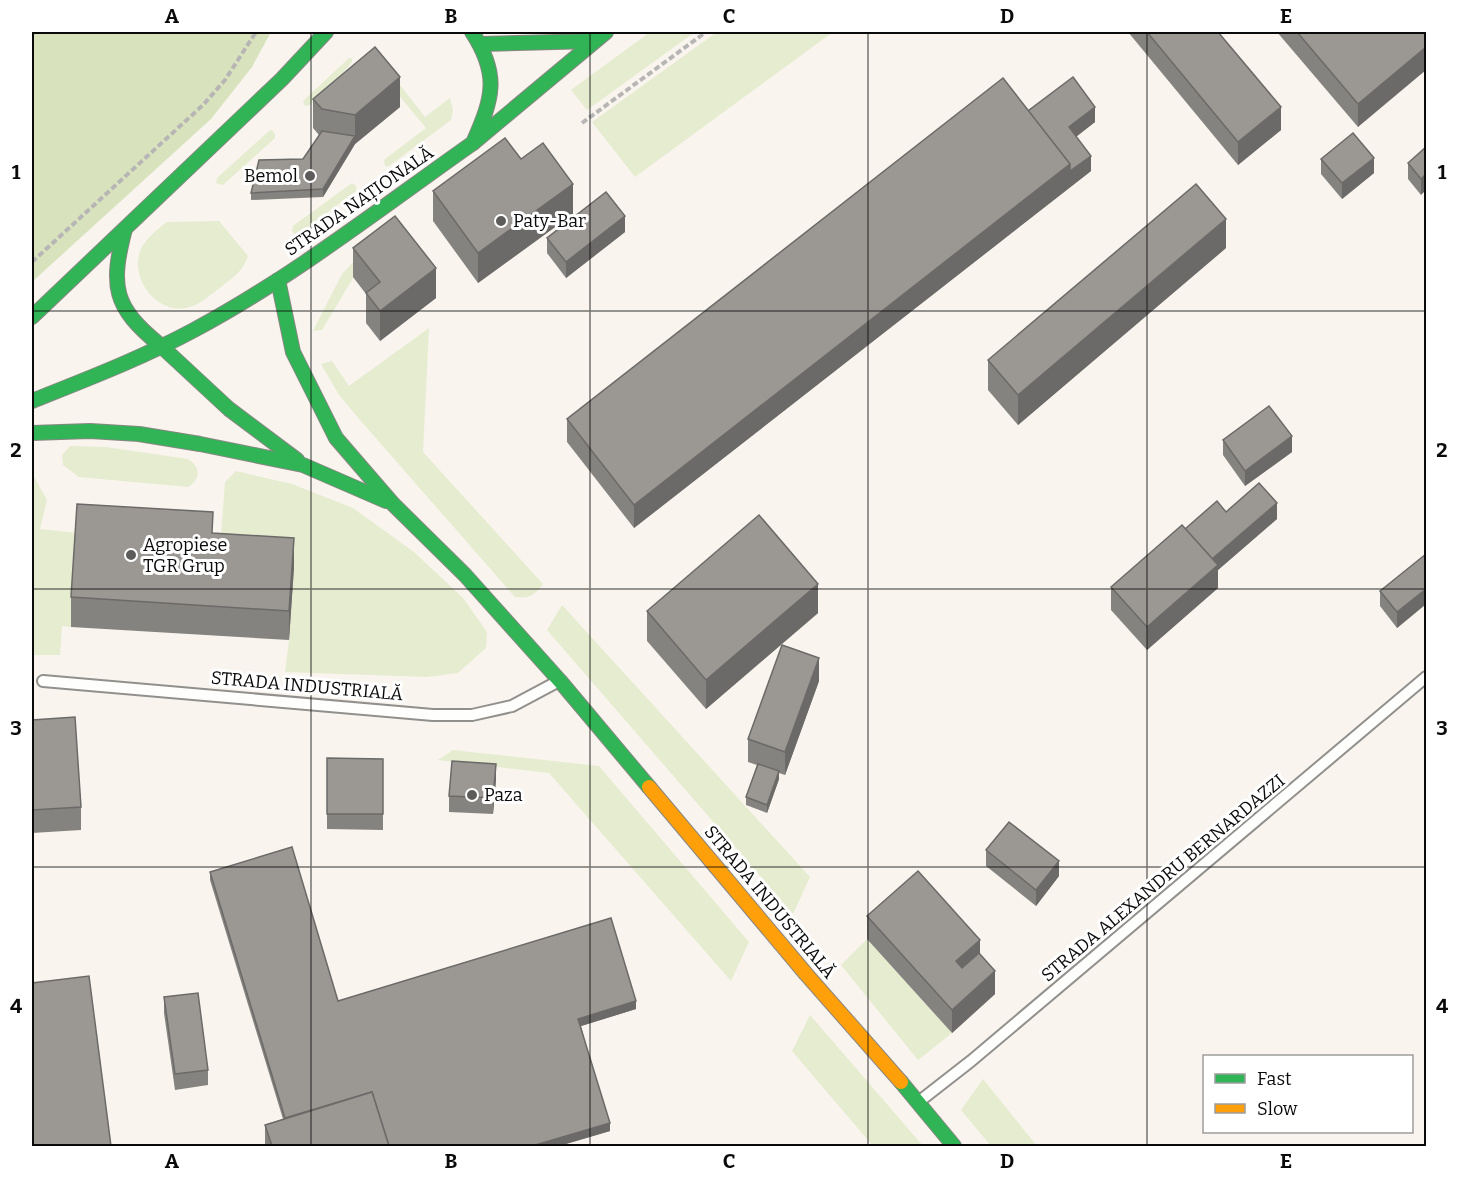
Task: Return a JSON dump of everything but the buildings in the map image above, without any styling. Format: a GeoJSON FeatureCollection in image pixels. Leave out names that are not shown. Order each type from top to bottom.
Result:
{"type":"FeatureCollection","features":[{"type":"Feature","properties":{"kind":"street"},"geometry":{"type":"LineString","coordinates":[[32,317],[282,79],[327,32]]}},
{"type":"Feature","properties":{"kind":"street"},"geometry":{"type":"LineString","coordinates":[[472,32],[482,45],[489,60],[492,87],[483,121],[473,143]]}},
{"type":"Feature","properties":{"kind":"street","name":"STRADA NAȚIONALĂ"},"geometry":{"type":"LineString","coordinates":[[32,401],[124,363],[193,330],[278,280],[473,143],[593,40],[606,32]]}},
{"type":"Feature","properties":{"kind":"street"},"geometry":{"type":"LineString","coordinates":[[482,45],[593,40]]}},
{"type":"Feature","properties":{"kind":"street"},"geometry":{"type":"LineString","coordinates":[[282,79],[298,41]]}},
{"type":"Feature","properties":{"kind":"street"},"geometry":{"type":"LineString","coordinates":[[125,229],[117,259],[117,292],[124,309],[134,323],[160,345]]}},
{"type":"Feature","properties":{"kind":"street","name":"STRADA INDUSTRIALĂ"},"geometry":{"type":"LineString","coordinates":[[278,280],[293,352],[336,438],[393,504],[465,575],[560,681],[954,1146]]}},
{"type":"Feature","properties":{"kind":"street","name":"STRADA INDUSTRIALĂ"},"geometry":{"type":"LineString","coordinates":[[160,345],[229,409],[303,465]]}},
{"type":"Feature","properties":{"kind":"street","name":"STRADA INDUSTRIALĂ"},"geometry":{"type":"LineString","coordinates":[[32,433],[90,431],[139,434],[200,444],[303,465],[393,504]]}},
{"type":"Feature","properties":{"kind":"lane","name":"STRADA ALEXANDRU BERNARDAZZI"},"geometry":{"type":"LineString","coordinates":[[919,1102],[971,1061],[1426,677]]}},
{"type":"Feature","properties":{"kind":"lane","name":"STRADA INDUSTRIALĂ"},"geometry":{"type":"LineString","coordinates":[[43,681],[433,715],[472,715],[512,706],[560,681]]}},
{"type":"Feature","properties":{"kind":"path"},"geometry":{"type":"LineString","coordinates":[[32,262],[203,105],[225,80],[256,32]]}},
{"type":"Feature","properties":{"kind":"path"},"geometry":{"type":"LineString","coordinates":[[582,123],[706,32]]}},
{"type":"Feature","properties":{"kind":"green space"},"geometry":{"type":"Polygon","coordinates":[[[32,32],[271,32],[252,67],[211,119],[32,282],[32,32]]]}},
{"type":"Feature","properties":{"kind":"green space"},"geometry":{"type":"Polygon","coordinates":[[[650,32],[695,32],[587,110],[571,90],[650,32]]]}},
{"type":"Feature","properties":{"kind":"green space"},"geometry":{"type":"Polygon","coordinates":[[[717,32],[833,32],[635,177],[592,122],[717,32]]]}},
{"type":"Feature","properties":{"kind":"green space"},"geometry":{"type":"Polygon","coordinates":[[[349,58],[352,58],[352,62],[334,83],[310,105],[305,106],[303,101],[349,58]]]}},
{"type":"Feature","properties":{"kind":"green space"},"geometry":{"type":"Polygon","coordinates":[[[393,76],[425,117],[450,98],[453,110],[451,120],[389,166],[385,166],[384,160],[426,128],[387,81],[393,76]]]}},
{"type":"Feature","properties":{"kind":"green space"},"geometry":{"type":"Polygon","coordinates":[[[272,130],[275,138],[223,185],[216,183],[217,178],[272,130]]]}},
{"type":"Feature","properties":{"kind":"green space"},"geometry":{"type":"Polygon","coordinates":[[[352,183],[356,186],[356,191],[299,234],[294,234],[293,226],[352,183]]]}},
{"type":"Feature","properties":{"kind":"green space"},"geometry":{"type":"Polygon","coordinates":[[[219,221],[248,256],[240,271],[194,306],[178,309],[157,301],[142,283],[139,272],[138,260],[146,241],[167,222],[219,221]]]}},
{"type":"Feature","properties":{"kind":"green space"},"geometry":{"type":"Polygon","coordinates":[[[354,261],[362,271],[353,278],[322,330],[313,331],[342,274],[354,261]]]}},
{"type":"Feature","properties":{"kind":"green space"},"geometry":{"type":"Polygon","coordinates":[[[429,328],[423,452],[543,584],[528,597],[515,597],[339,395],[321,364],[332,361],[349,386],[429,328]]]}},
{"type":"Feature","properties":{"kind":"green space"},"geometry":{"type":"Polygon","coordinates":[[[70,446],[106,447],[188,459],[198,473],[188,487],[79,477],[63,465],[62,455],[70,446]]]}},
{"type":"Feature","properties":{"kind":"green space"},"geometry":{"type":"Polygon","coordinates":[[[236,471],[292,484],[353,508],[414,552],[463,598],[487,632],[486,648],[458,673],[427,677],[285,672],[294,568],[219,563],[225,482],[236,471]]]}},
{"type":"Feature","properties":{"kind":"green space"},"geometry":{"type":"Polygon","coordinates":[[[32,473],[47,500],[40,529],[77,533],[71,627],[62,626],[60,655],[32,655],[32,473]]]}},
{"type":"Feature","properties":{"kind":"green space"},"geometry":{"type":"Polygon","coordinates":[[[562,605],[810,877],[793,914],[547,630],[562,605]]]}},
{"type":"Feature","properties":{"kind":"green space"},"geometry":{"type":"Polygon","coordinates":[[[453,750],[599,766],[749,942],[731,981],[549,773],[438,760],[453,750]]]}},
{"type":"Feature","properties":{"kind":"green space"},"geometry":{"type":"Polygon","coordinates":[[[867,939],[952,1033],[918,1060],[841,965],[867,939]]]}},
{"type":"Feature","properties":{"kind":"green space"},"geometry":{"type":"Polygon","coordinates":[[[810,1015],[923,1146],[873,1146],[792,1051],[810,1015]]]}},
{"type":"Feature","properties":{"kind":"green space"},"geometry":{"type":"Polygon","coordinates":[[[983,1079],[1037,1146],[991,1146],[961,1110],[983,1079]]]}},
{"type":"Feature","properties":{"kind":"traffic: fast"},"geometry":{"type":"LineString","coordinates":[[32,317],[282,79],[326,32]]}},
{"type":"Feature","properties":{"kind":"traffic: fast"},"geometry":{"type":"LineString","coordinates":[[32,401],[154,350],[231,309],[336,241],[473,143],[489,99],[490,74],[487,61],[472,32]]}},
{"type":"Feature","properties":{"kind":"traffic: fast"},"geometry":{"type":"LineString","coordinates":[[473,143],[606,32]]}},
{"type":"Feature","properties":{"kind":"traffic: fast"},"geometry":{"type":"LineString","coordinates":[[482,44],[593,41]]}},
{"type":"Feature","properties":{"kind":"traffic: fast"},"geometry":{"type":"LineString","coordinates":[[125,229],[118,266],[119,294],[124,307],[133,319],[160,345]]}},
{"type":"Feature","properties":{"kind":"traffic: fast"},"geometry":{"type":"LineString","coordinates":[[278,280],[293,352],[336,438],[393,504],[465,575],[560,681],[649,787]]}},
{"type":"Feature","properties":{"kind":"traffic: fast"},"geometry":{"type":"LineString","coordinates":[[160,345],[229,409],[297,460]]}},
{"type":"Feature","properties":{"kind":"traffic: fast"},"geometry":{"type":"LineString","coordinates":[[32,433],[90,431],[139,434],[200,444],[303,465],[386,501]]}},
{"type":"Feature","properties":{"kind":"traffic: fast"},"geometry":{"type":"LineString","coordinates":[[901,1082],[954,1146]]}},
{"type":"Feature","properties":{"kind":"traffic: slow"},"geometry":{"type":"LineString","coordinates":[[649,787],[806,974],[901,1082]]}},
{"type":"Feature","properties":{"kind":"place","name":"Bemol"},"geometry":{"type":"Point","coordinates":[310,176]}},
{"type":"Feature","properties":{"kind":"place","name":"Paty-Bar"},"geometry":{"type":"Point","coordinates":[501,221]}},
{"type":"Feature","properties":{"kind":"place","name":"Agropiese TGR Grup"},"geometry":{"type":"Point","coordinates":[131,555]}},
{"type":"Feature","properties":{"kind":"place","name":"Paza"},"geometry":{"type":"Point","coordinates":[472,795]}}]}
